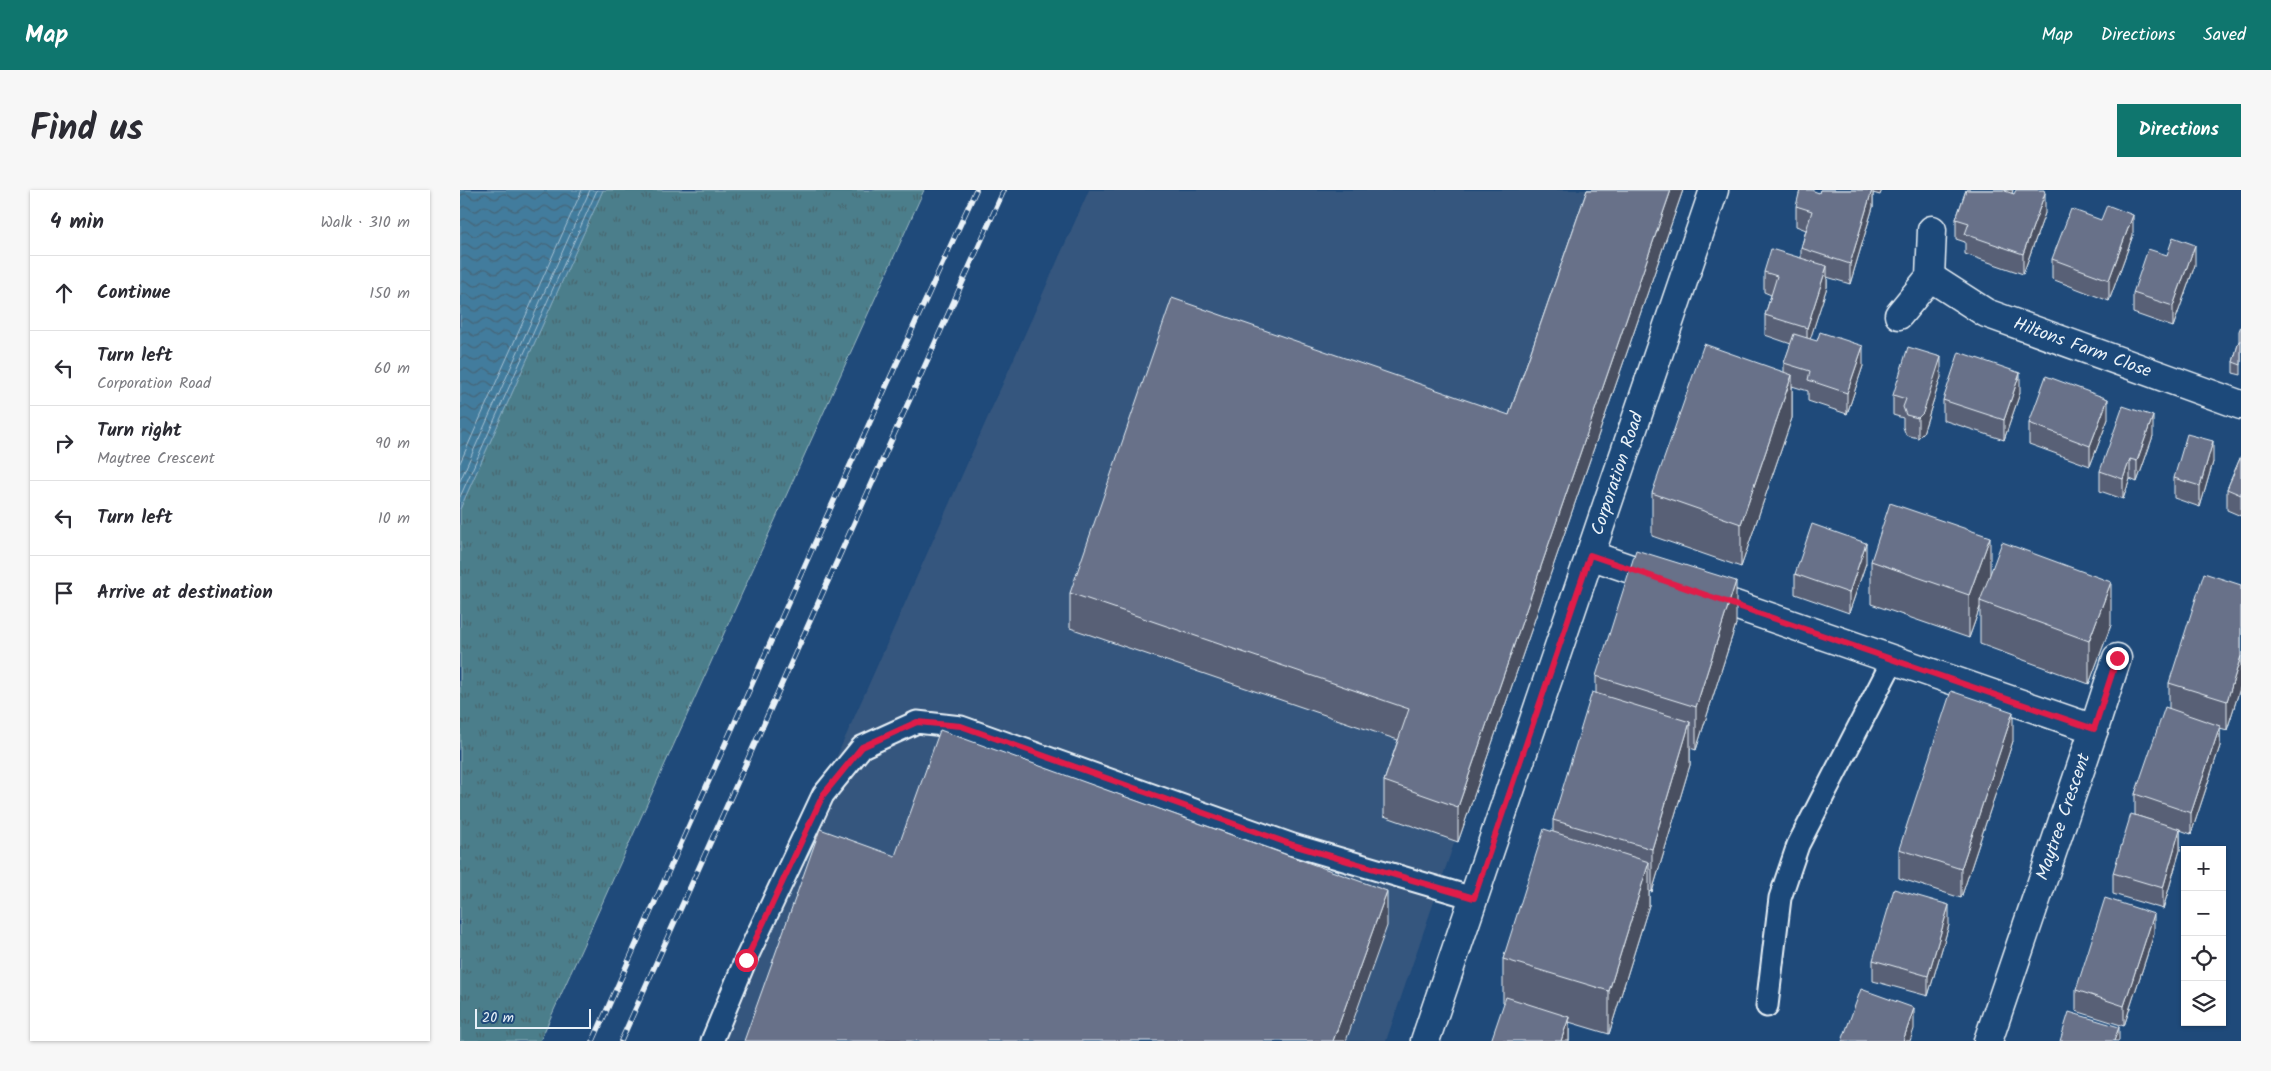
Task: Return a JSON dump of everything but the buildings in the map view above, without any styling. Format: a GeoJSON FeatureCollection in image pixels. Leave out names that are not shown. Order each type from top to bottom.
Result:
{"type":"FeatureCollection","features":[{"type":"Feature","properties":{"kind":"street","name":"Corporation Road"},"geometry":{"type":"LineString","coordinates":[[1425,1041],[1714,190]]}},
{"type":"Feature","properties":{"kind":"street"},"geometry":{"type":"LineString","coordinates":[[1899,315],[1930,277],[1932,230]]}},
{"type":"Feature","properties":{"kind":"street","name":"Hiltons Farm Close"},"geometry":{"type":"LineString","coordinates":[[1930,277],[1986,313],[2241,405]]}},
{"type":"Feature","properties":{"kind":"street"},"geometry":{"type":"LineString","coordinates":[[1590,555],[2094,729]]}},
{"type":"Feature","properties":{"kind":"street","name":"Maytree Crescent"},"geometry":{"type":"LineString","coordinates":[[1988,1041],[2117,658]]}},
{"type":"Feature","properties":{"kind":"lane"},"geometry":{"type":"LineString","coordinates":[[1766,1006],[1780,898],[1798,845],[1893,660]]}},
{"type":"Feature","properties":{"kind":"lane"},"geometry":{"type":"LineString","coordinates":[[712,1041],[746,960],[823,795],[862,747],[917,722],[961,726],[1293,845],[1474,898]]}},
{"type":"Feature","properties":{"kind":"shaded area"},"geometry":{"type":"Polygon","coordinates":[[[1089,190],[1679,190],[1386,1041],[710,1041],[1089,190]]]}},
{"type":"Feature","properties":{"kind":"green space"},"geometry":{"type":"Polygon","coordinates":[[[603,190],[924,190],[540,1041],[460,1041],[460,509],[603,190]]]}},
{"type":"Feature","properties":{"kind":"water"},"geometry":{"type":"Polygon","coordinates":[[[460,190],[603,190],[460,509],[460,190]]]}},
{"type":"Feature","properties":{"kind":"railway"},"geometry":{"type":"LineString","coordinates":[[593,1041],[821,529],[976,190]]}},
{"type":"Feature","properties":{"kind":"railway"},"geometry":{"type":"LineString","coordinates":[[621,1041],[1004,190]]}},
{"type":"Feature","properties":{"kind":"route"},"geometry":{"type":"LineString","coordinates":[[746,960],[823,795],[862,747],[917,722],[961,726],[1293,845],[1474,898],[1590,555],[2094,729],[2117,658]]}}]}
